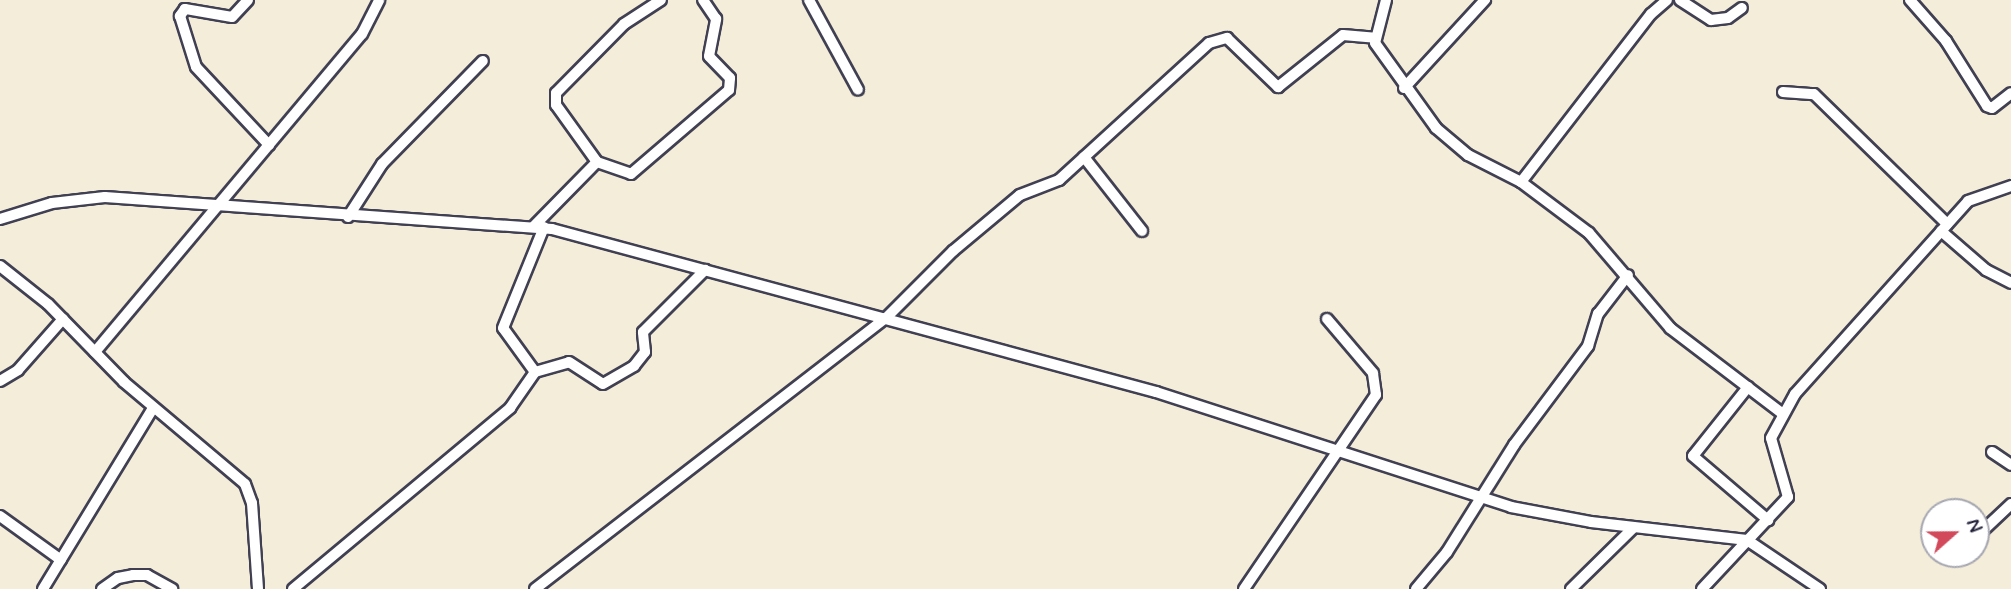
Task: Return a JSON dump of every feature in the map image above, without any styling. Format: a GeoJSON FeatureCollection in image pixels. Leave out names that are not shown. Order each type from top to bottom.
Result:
{"type":"FeatureCollection","features":[{"type":"Feature","properties":{"kind":"street"},"geometry":{"type":"LineString","coordinates":[[248,0],[232,17],[186,9],[180,16],[196,67],[269,145]]}},
{"type":"Feature","properties":{"kind":"street"},"geometry":{"type":"LineString","coordinates":[[95,352],[362,34],[379,0]]}},
{"type":"Feature","properties":{"kind":"street"},"geometry":{"type":"LineString","coordinates":[[661,0],[624,24],[556,93],[556,105],[597,162],[631,174],[729,90],[730,78],[709,56],[716,19],[704,0]]}},
{"type":"Feature","properties":{"kind":"street"},"geometry":{"type":"LineString","coordinates":[[809,0],[859,90]]}},
{"type":"Feature","properties":{"kind":"street"},"geometry":{"type":"LineString","coordinates":[[1385,0],[1375,38],[1404,88],[1454,145],[1521,183],[1589,233],[1628,275],[1670,328],[1783,414]]}},
{"type":"Feature","properties":{"kind":"street"},"geometry":{"type":"LineString","coordinates":[[1404,88],[1485,0]]}},
{"type":"Feature","properties":{"kind":"street"},"geometry":{"type":"LineString","coordinates":[[1521,183],[1634,35],[1667,0]]}},
{"type":"Feature","properties":{"kind":"street"},"geometry":{"type":"LineString","coordinates":[[1681,0],[1711,20],[1728,18],[1742,8]]}},
{"type":"Feature","properties":{"kind":"street"},"geometry":{"type":"LineString","coordinates":[[1910,0],[1946,41],[1987,106],[1992,108],[2011,93]]}},
{"type":"Feature","properties":{"kind":"street"},"geometry":{"type":"LineString","coordinates":[[535,589],[886,318],[953,251],[1020,195],[1059,180],[1214,40],[1227,38],[1234,43],[1278,87],[1343,35],[1375,38]]}},
{"type":"Feature","properties":{"kind":"street"},"geometry":{"type":"LineString","coordinates":[[348,217],[382,164],[482,61]]}},
{"type":"Feature","properties":{"kind":"street"},"geometry":{"type":"LineString","coordinates":[[1783,92],[1814,94],[1986,270],[2011,283]]}},
{"type":"Feature","properties":{"kind":"street"},"geometry":{"type":"LineString","coordinates":[[1084,157],[1142,231]]}},
{"type":"Feature","properties":{"kind":"street"},"geometry":{"type":"LineString","coordinates":[[535,372],[503,328],[539,226],[597,162]]}},
{"type":"Feature","properties":{"kind":"street"},"geometry":{"type":"LineString","coordinates":[[1702,589],[1788,497],[1787,482],[1771,450],[1771,438],[1783,414],[1968,201],[2006,188],[2011,198]]}},
{"type":"Feature","properties":{"kind":"street"},"geometry":{"type":"LineString","coordinates":[[0,219],[87,197],[348,217],[539,226],[1156,392],[1334,452],[1545,515],[1747,540],[1820,589]]}},
{"type":"Feature","properties":{"kind":"street"},"geometry":{"type":"LineString","coordinates":[[0,266],[63,319],[153,408],[245,484],[253,503],[258,589]]}},
{"type":"Feature","properties":{"kind":"street"},"geometry":{"type":"LineString","coordinates":[[293,589],[510,408],[535,372],[569,362],[599,383],[615,380],[642,358],[642,336],[648,325],[705,270]]}},
{"type":"Feature","properties":{"kind":"street"},"geometry":{"type":"LineString","coordinates":[[1416,589],[1485,496],[1514,445],[1588,346],[1598,314],[1628,275]]}},
{"type":"Feature","properties":{"kind":"street"},"geometry":{"type":"LineString","coordinates":[[1244,589],[1334,452],[1376,394],[1377,383],[1327,318]]}},
{"type":"Feature","properties":{"kind":"street"},"geometry":{"type":"LineString","coordinates":[[0,381],[18,370],[63,319]]}},
{"type":"Feature","properties":{"kind":"street"},"geometry":{"type":"LineString","coordinates":[[1748,387],[1693,456],[1768,520]]}},
{"type":"Feature","properties":{"kind":"street"},"geometry":{"type":"LineString","coordinates":[[43,589],[153,408]]}},
{"type":"Feature","properties":{"kind":"street"},"geometry":{"type":"LineString","coordinates":[[1992,452],[2011,465]]}},
{"type":"Feature","properties":{"kind":"street"},"geometry":{"type":"LineString","coordinates":[[1990,524],[2011,504]]}},
{"type":"Feature","properties":{"kind":"street"},"geometry":{"type":"LineString","coordinates":[[0,516],[61,560]]}},
{"type":"Feature","properties":{"kind":"street"},"geometry":{"type":"LineString","coordinates":[[1572,589],[1634,527]]}},
{"type":"Feature","properties":{"kind":"street"},"geometry":{"type":"LineString","coordinates":[[102,589],[118,578],[147,575],[172,589]]}}]}
